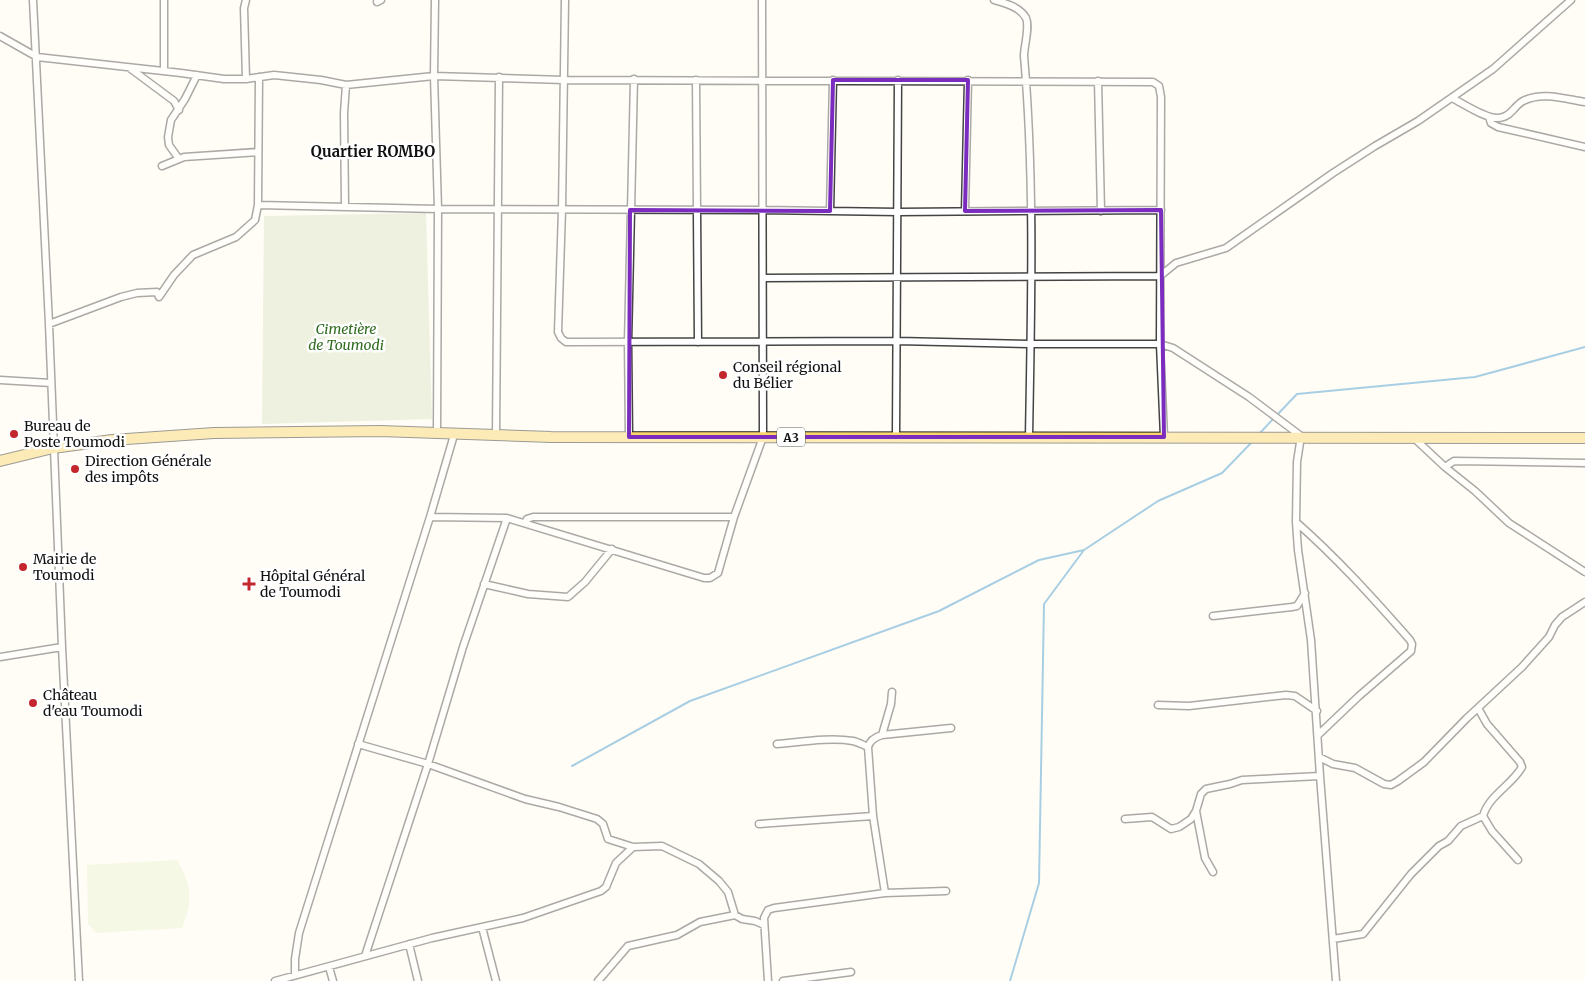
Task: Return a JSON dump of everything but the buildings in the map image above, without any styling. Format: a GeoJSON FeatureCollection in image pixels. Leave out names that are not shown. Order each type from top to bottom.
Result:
{"type":"FeatureCollection","features":[{"type":"Feature","properties":{"kind":"main road","name":"A3"},"geometry":{"type":"LineString","coordinates":[[0,461],[53,448],[112,440],[214,433],[437,433],[454,435],[628,437],[896,436],[1029,438],[1301,436],[1585,438]]}},
{"type":"Feature","properties":{"kind":"street"},"geometry":{"type":"LineString","coordinates":[[33,0],[79,981]]}},
{"type":"Feature","properties":{"kind":"street"},"geometry":{"type":"LineString","coordinates":[[164,0],[164,71]]}},
{"type":"Feature","properties":{"kind":"street"},"geometry":{"type":"LineString","coordinates":[[246,0],[244,8],[246,79]]}},
{"type":"Feature","properties":{"kind":"street"},"geometry":{"type":"LineString","coordinates":[[435,0],[434,76],[438,210],[437,433]]}},
{"type":"Feature","properties":{"kind":"street"},"geometry":{"type":"LineString","coordinates":[[566,0],[558,332],[566,342],[898,341],[1160,344],[1173,348],[1241,392],[1301,436],[1296,462],[1296,522],[1298,550],[1311,640],[1336,981]]}},
{"type":"Feature","properties":{"kind":"street"},"geometry":{"type":"LineString","coordinates":[[430,517],[507,518],[710,578],[718,573],[734,518],[763,437],[762,0]]}},
{"type":"Feature","properties":{"kind":"street"},"geometry":{"type":"LineString","coordinates":[[994,0],[1017,9],[1026,18],[1027,25],[1024,52],[1027,81],[1031,212],[1029,438]]}},
{"type":"Feature","properties":{"kind":"street"},"geometry":{"type":"LineString","coordinates":[[763,278],[1160,276],[1176,263],[1226,248],[1375,146],[1418,122],[1493,69],[1571,0]]}},
{"type":"Feature","properties":{"kind":"street"},"geometry":{"type":"LineString","coordinates":[[0,36],[36,57],[224,79],[246,79],[274,75],[321,80],[346,85],[434,76],[564,80],[1153,82],[1159,86],[1162,97],[1160,344],[1164,437]]}},
{"type":"Feature","properties":{"kind":"street"},"geometry":{"type":"LineString","coordinates":[[128,68],[175,102],[179,110]]}},
{"type":"Feature","properties":{"kind":"street"},"geometry":{"type":"LineString","coordinates":[[179,159],[168,142],[171,118],[179,110],[197,75]]}},
{"type":"Feature","properties":{"kind":"street"},"geometry":{"type":"LineString","coordinates":[[49,324],[137,293],[156,292],[158,297],[174,275],[193,255],[236,237],[255,220],[258,205],[259,77]]}},
{"type":"Feature","properties":{"kind":"street"},"geometry":{"type":"LineString","coordinates":[[496,435],[499,77]]}},
{"type":"Feature","properties":{"kind":"street"},"geometry":{"type":"LineString","coordinates":[[628,437],[630,210],[634,79]]}},
{"type":"Feature","properties":{"kind":"street"},"geometry":{"type":"LineString","coordinates":[[696,80],[698,342]]}},
{"type":"Feature","properties":{"kind":"street"},"geometry":{"type":"LineString","coordinates":[[830,211],[833,80]]}},
{"type":"Feature","properties":{"kind":"street"},"geometry":{"type":"LineString","coordinates":[[896,436],[898,80]]}},
{"type":"Feature","properties":{"kind":"street"},"geometry":{"type":"LineString","coordinates":[[966,211],[968,80]]}},
{"type":"Feature","properties":{"kind":"street"},"geometry":{"type":"LineString","coordinates":[[1098,81],[1101,212]]}},
{"type":"Feature","properties":{"kind":"street"},"geometry":{"type":"LineString","coordinates":[[345,206],[344,113],[346,85]]}},
{"type":"Feature","properties":{"kind":"street"},"geometry":{"type":"LineString","coordinates":[[1452,98],[1489,117],[1499,118],[1506,117],[1524,101],[1540,96],[1585,102]]}},
{"type":"Feature","properties":{"kind":"street"},"geometry":{"type":"LineString","coordinates":[[1489,117],[1491,123],[1498,127],[1585,147]]}},
{"type":"Feature","properties":{"kind":"street"},"geometry":{"type":"LineString","coordinates":[[162,166],[179,159],[258,152]]}},
{"type":"Feature","properties":{"kind":"street"},"geometry":{"type":"LineString","coordinates":[[258,205],[438,210],[898,212],[1101,212],[1160,210]]}},
{"type":"Feature","properties":{"kind":"street"},"geometry":{"type":"LineString","coordinates":[[0,380],[50,383]]}},
{"type":"Feature","properties":{"kind":"street"},"geometry":{"type":"LineString","coordinates":[[296,975],[295,960],[299,933],[454,435]]}},
{"type":"Feature","properties":{"kind":"street"},"geometry":{"type":"LineString","coordinates":[[1414,438],[1509,523],[1585,572]]}},
{"type":"Feature","properties":{"kind":"street"},"geometry":{"type":"LineString","coordinates":[[1445,467],[1454,461],[1585,463]]}},
{"type":"Feature","properties":{"kind":"street"},"geometry":{"type":"LineString","coordinates":[[525,523],[527,518],[533,517],[734,518]]}},
{"type":"Feature","properties":{"kind":"street"},"geometry":{"type":"LineString","coordinates":[[365,956],[428,764],[463,647],[507,518]]}},
{"type":"Feature","properties":{"kind":"street"},"geometry":{"type":"LineString","coordinates":[[1296,522],[1325,547],[1412,644],[1411,652],[1359,696],[1318,735]]}},
{"type":"Feature","properties":{"kind":"street"},"geometry":{"type":"LineString","coordinates":[[484,584],[528,594],[568,597],[585,582],[612,549]]}},
{"type":"Feature","properties":{"kind":"street"},"geometry":{"type":"LineString","coordinates":[[1213,616],[1297,606],[1305,594]]}},
{"type":"Feature","properties":{"kind":"street"},"geometry":{"type":"LineString","coordinates":[[1319,757],[1333,764],[1355,768],[1384,784],[1391,785],[1424,762],[1533,655],[1549,637],[1555,625],[1562,617],[1585,602]]}},
{"type":"Feature","properties":{"kind":"street"},"geometry":{"type":"LineString","coordinates":[[0,657],[62,647]]}},
{"type":"Feature","properties":{"kind":"street"},"geometry":{"type":"LineString","coordinates":[[882,735],[892,692]]}},
{"type":"Feature","properties":{"kind":"street"},"geometry":{"type":"LineString","coordinates":[[1158,705],[1188,706],[1286,695],[1295,696],[1317,712]]}},
{"type":"Feature","properties":{"kind":"street"},"geometry":{"type":"LineString","coordinates":[[1478,708],[1487,724],[1520,762],[1522,767],[1518,775],[1486,807],[1484,816],[1492,831],[1518,860]]}},
{"type":"Feature","properties":{"kind":"street"},"geometry":{"type":"LineString","coordinates":[[885,893],[873,816],[868,746],[870,742],[882,735],[951,728]]}},
{"type":"Feature","properties":{"kind":"street"},"geometry":{"type":"LineString","coordinates":[[777,744],[816,740],[843,740],[854,741],[868,746]]}},
{"type":"Feature","properties":{"kind":"street"},"geometry":{"type":"LineString","coordinates":[[358,744],[428,764],[525,799],[597,819],[603,824],[608,840],[633,847],[662,846],[699,864],[719,881],[728,892],[735,915]]}},
{"type":"Feature","properties":{"kind":"street"},"geometry":{"type":"LineString","coordinates":[[1125,819],[1152,817],[1174,829],[1191,819],[1196,811],[1201,794],[1206,789],[1242,780],[1320,776]]}},
{"type":"Feature","properties":{"kind":"street"},"geometry":{"type":"LineString","coordinates":[[1196,811],[1205,858],[1213,872]]}},
{"type":"Feature","properties":{"kind":"street"},"geometry":{"type":"LineString","coordinates":[[759,824],[873,816]]}},
{"type":"Feature","properties":{"kind":"street"},"geometry":{"type":"LineString","coordinates":[[1333,940],[1363,934],[1410,874],[1439,846],[1448,841],[1461,826],[1484,816]]}},
{"type":"Feature","properties":{"kind":"street"},"geometry":{"type":"LineString","coordinates":[[275,981],[409,944],[523,918],[601,891],[606,887],[616,863],[633,847]]}},
{"type":"Feature","properties":{"kind":"street"},"geometry":{"type":"LineString","coordinates":[[768,981],[764,925],[765,914],[768,910],[885,893],[946,891]]}},
{"type":"Feature","properties":{"kind":"street"},"geometry":{"type":"LineString","coordinates":[[598,981],[628,946],[676,935],[700,922],[735,915],[764,925]]}},
{"type":"Feature","properties":{"kind":"street"},"geometry":{"type":"LineString","coordinates":[[482,927],[496,981]]}},
{"type":"Feature","properties":{"kind":"street"},"geometry":{"type":"LineString","coordinates":[[409,944],[418,981]]}},
{"type":"Feature","properties":{"kind":"street"},"geometry":{"type":"LineString","coordinates":[[329,967],[333,981]]}},
{"type":"Feature","properties":{"kind":"street"},"geometry":{"type":"LineString","coordinates":[[783,981],[851,972]]}},
{"type":"Feature","properties":{"kind":"highlighted area"},"geometry":{"type":"Polygon","coordinates":[[[833,80],[968,80],[965,211],[1161,210],[1164,437],[629,437],[630,210],[830,211],[833,80]]]}},
{"type":"Feature","properties":{"kind":"green space","name":"Cimetière de Toumodi"},"geometry":{"type":"Polygon","coordinates":[[[426,213],[432,419],[262,424],[264,216],[426,213]]]}},
{"type":"Feature","properties":{"kind":"green space"},"geometry":{"type":"Polygon","coordinates":[[[177,860],[186,877],[189,893],[188,909],[182,928],[96,933],[88,924],[87,865],[177,860]]]}},
{"type":"Feature","properties":{"kind":"waterway"},"geometry":{"type":"LineString","coordinates":[[1277,415],[1297,394],[1475,377],[1585,347]]}},
{"type":"Feature","properties":{"kind":"waterway"},"geometry":{"type":"LineString","coordinates":[[1260,433],[1274,418]]}},
{"type":"Feature","properties":{"kind":"waterway"},"geometry":{"type":"LineString","coordinates":[[1010,981],[1039,883],[1044,604],[1084,550],[1158,501],[1222,473],[1252,442]]}},
{"type":"Feature","properties":{"kind":"waterway"},"geometry":{"type":"LineString","coordinates":[[572,766],[690,701],[939,611],[1039,560],[1084,550]]}},
{"type":"Feature","properties":{"kind":"place","name":"Conseil régional du Bélier"},"geometry":{"type":"Point","coordinates":[723,375]}},
{"type":"Feature","properties":{"kind":"place","name":"Bureau de Poste Toumodi"},"geometry":{"type":"Point","coordinates":[14,434]}},
{"type":"Feature","properties":{"kind":"place","name":"Direction Générale des impôts"},"geometry":{"type":"Point","coordinates":[75,469]}},
{"type":"Feature","properties":{"kind":"place","name":"Mairie de Toumodi"},"geometry":{"type":"Point","coordinates":[23,567]}},
{"type":"Feature","properties":{"kind":"place","name":"Hôpital Général de Toumodi"},"geometry":{"type":"Point","coordinates":[249,584]}},
{"type":"Feature","properties":{"kind":"place","name":"Château d'eau Toumodi"},"geometry":{"type":"Point","coordinates":[33,703]}},
{"type":"Feature","properties":{"kind":"district","name":"Quartier ROMBO"},"geometry":{"type":"Point","coordinates":[373,151]}}]}
